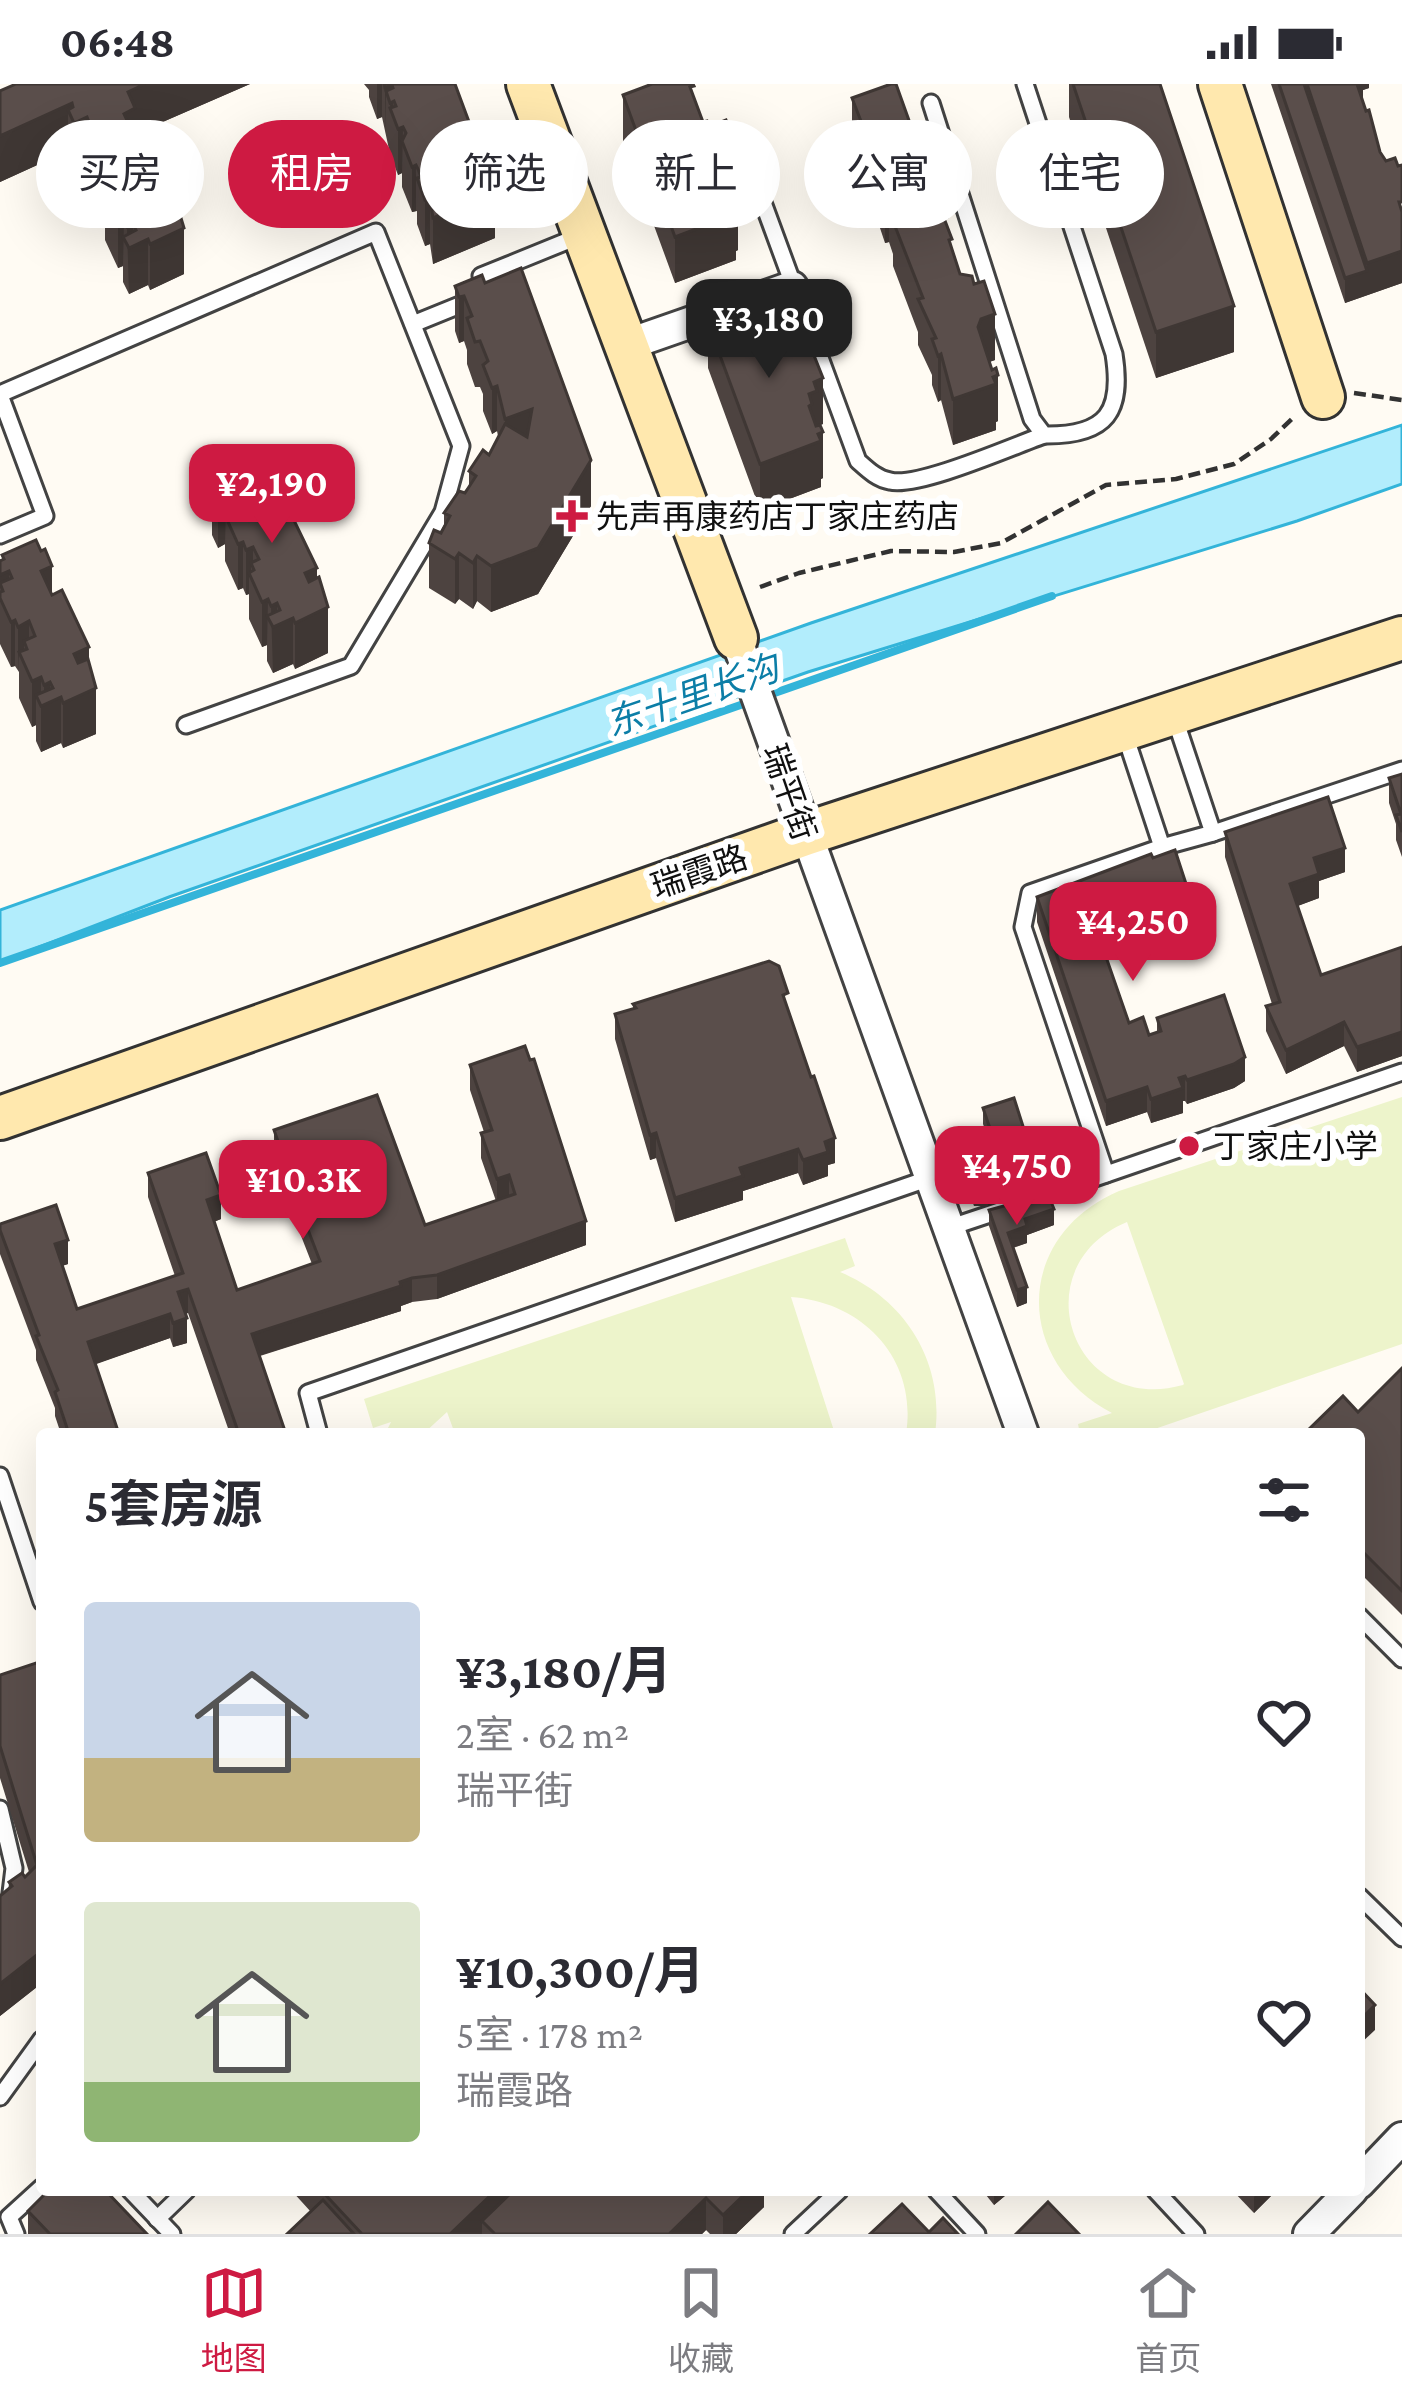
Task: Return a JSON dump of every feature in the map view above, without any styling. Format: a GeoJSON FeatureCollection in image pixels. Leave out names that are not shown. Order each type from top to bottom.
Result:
{"type":"FeatureCollection","features":[{"type":"Feature","properties":{"kind":"street","name":"瑞平街"},"geometry":{"type":"LineString","coordinates":[[528,84],[736,638],[1021,1428]]}},
{"type":"Feature","properties":{"kind":"street"},"geometry":{"type":"LineString","coordinates":[[1220,84],[1323,397]]}},
{"type":"Feature","properties":{"kind":"street"},"geometry":{"type":"LineString","coordinates":[[626,345],[792,287]]}},
{"type":"Feature","properties":{"kind":"street","name":"瑞霞路"},"geometry":{"type":"LineString","coordinates":[[0,1118],[805,834],[1402,638]]}},
{"type":"Feature","properties":{"kind":"street"},"geometry":{"type":"LineString","coordinates":[[1365,2176],[1402,2138]]}},
{"type":"Feature","properties":{"kind":"street"},"geometry":{"type":"LineString","coordinates":[[1309,2234],[1346,2196]]}},
{"type":"Feature","properties":{"kind":"lane"},"geometry":{"type":"LineString","coordinates":[[771,228],[858,461],[872,474],[891,482],[914,481],[1103,419],[1115,408],[1119,388],[1114,354],[1025,84]]}},
{"type":"Feature","properties":{"kind":"lane"},"geometry":{"type":"LineString","coordinates":[[932,103],[1032,419],[1044,435]]}},
{"type":"Feature","properties":{"kind":"lane"},"geometry":{"type":"LineString","coordinates":[[0,535],[45,516],[0,394],[376,232],[461,446],[443,512],[351,666],[186,724]]}},
{"type":"Feature","properties":{"kind":"lane"},"geometry":{"type":"LineString","coordinates":[[413,324],[488,294],[481,276],[585,234]]}},
{"type":"Feature","properties":{"kind":"lane"},"geometry":{"type":"LineString","coordinates":[[1173,713],[1213,833]]}},
{"type":"Feature","properties":{"kind":"lane"},"geometry":{"type":"LineString","coordinates":[[1123,730],[1162,847]]}},
{"type":"Feature","properties":{"kind":"lane"},"geometry":{"type":"LineString","coordinates":[[1106,1174],[1023,927],[1030,893],[1402,770]]}},
{"type":"Feature","properties":{"kind":"lane"},"geometry":{"type":"LineString","coordinates":[[948,1228],[1402,1072]]}},
{"type":"Feature","properties":{"kind":"lane"},"geometry":{"type":"LineString","coordinates":[[317,1428],[308,1393],[930,1178]]}},
{"type":"Feature","properties":{"kind":"lane"},"geometry":{"type":"LineString","coordinates":[[0,1476],[36,1581]]}},
{"type":"Feature","properties":{"kind":"lane"},"geometry":{"type":"LineString","coordinates":[[1365,1622],[1402,1659]]}},
{"type":"Feature","properties":{"kind":"lane"},"geometry":{"type":"LineString","coordinates":[[0,1809],[14,1868],[10,1901],[0,1907]]}},
{"type":"Feature","properties":{"kind":"lane"},"geometry":{"type":"LineString","coordinates":[[1365,1902],[1402,1938]]}},
{"type":"Feature","properties":{"kind":"lane"},"geometry":{"type":"LineString","coordinates":[[0,2097],[36,2047]]}},
{"type":"Feature","properties":{"kind":"lane"},"geometry":{"type":"LineString","coordinates":[[16,2234],[9,2217],[36,2192]]}},
{"type":"Feature","properties":{"kind":"lane"},"geometry":{"type":"LineString","coordinates":[[136,2196],[172,2234]]}},
{"type":"Feature","properties":{"kind":"lane"},"geometry":{"type":"LineString","coordinates":[[157,2218],[181,2196]]}},
{"type":"Feature","properties":{"kind":"lane"},"geometry":{"type":"LineString","coordinates":[[793,2234],[834,2196]]}},
{"type":"Feature","properties":{"kind":"lane"},"geometry":{"type":"LineString","coordinates":[[942,2196],[977,2234]]}},
{"type":"Feature","properties":{"kind":"lane"},"geometry":{"type":"LineString","coordinates":[[1161,2196],[1196,2234]]}},
{"type":"Feature","properties":{"kind":"path"},"geometry":{"type":"LineString","coordinates":[[760,587],[891,550],[954,552],[1001,543],[1106,485],[1176,479],[1234,464],[1323,397],[1348,393],[1402,400]]}},
{"type":"Feature","properties":{"kind":"green space"},"geometry":{"type":"Polygon","coordinates":[[[1402,1097],[1402,1344],[1157,1428],[1079,1428],[1078,1424],[1112,1413],[1080,1390],[1057,1363],[1043,1332],[1039,1299],[1045,1267],[1060,1237],[1084,1211],[1119,1191],[1402,1097]],[[1127,1222],[1094,1243],[1075,1270],[1069,1301],[1073,1332],[1088,1359],[1112,1379],[1144,1389],[1184,1384],[1127,1222]]]}},
{"type":"Feature","properties":{"kind":"green space"},"geometry":{"type":"Polygon","coordinates":[[[845,1238],[855,1266],[840,1272],[884,1299],[916,1336],[934,1382],[936,1407],[935,1428],[906,1428],[903,1382],[880,1339],[841,1310],[791,1297],[833,1428],[453,1428],[447,1412],[430,1428],[388,1428],[391,1422],[373,1428],[364,1399],[845,1238]]]}},
{"type":"Feature","properties":{"kind":"water"},"geometry":{"type":"Polygon","coordinates":[[[1402,425],[1402,484],[808,672],[169,897],[0,962],[0,910],[811,623],[1402,425]]]}},
{"type":"Feature","properties":{"kind":"building"},"geometry":{"type":"Polygon","coordinates":[[[16,84],[145,84],[128,92],[135,108],[124,114],[127,120],[73,120],[68,110],[72,103],[0,136],[0,91],[16,84]]]}},
{"type":"Feature","properties":{"kind":"building"},"geometry":{"type":"Polygon","coordinates":[[[384,84],[455,84],[468,120],[420,120],[420,174],[402,141],[406,133],[403,127],[398,129],[390,108],[396,106],[386,91],[392,85],[385,88],[384,84]]]}},
{"type":"Feature","properties":{"kind":"building"},"geometry":{"type":"Polygon","coordinates":[[[652,84],[693,84],[690,87],[702,120],[632,120],[623,95],[652,84]]]}},
{"type":"Feature","properties":{"kind":"building"},"geometry":{"type":"Polygon","coordinates":[[[896,84],[909,120],[861,120],[852,98],[896,84]]]}},
{"type":"Feature","properties":{"kind":"building"},"geometry":{"type":"Polygon","coordinates":[[[1073,84],[1160,84],[1234,306],[1156,332],[1121,228],[1164,228],[1164,120],[1085,120],[1073,84]]]}},
{"type":"Feature","properties":{"kind":"building"},"geometry":{"type":"Polygon","coordinates":[[[1279,84],[1304,84],[1367,271],[1345,278],[1279,84]]]}},
{"type":"Feature","properties":{"kind":"building"},"geometry":{"type":"Polygon","coordinates":[[[1307,84],[1357,84],[1380,152],[1386,161],[1395,158],[1402,165],[1402,251],[1367,263],[1307,84]]]}},
{"type":"Feature","properties":{"kind":"building"},"geometry":{"type":"Polygon","coordinates":[[[184,228],[129,248],[123,237],[136,230],[184,228]]]}},
{"type":"Feature","properties":{"kind":"building"},"geometry":{"type":"Polygon","coordinates":[[[672,228],[699,228],[675,237],[672,228]]]}},
{"type":"Feature","properties":{"kind":"building"},"geometry":{"type":"Polygon","coordinates":[[[896,228],[948,228],[960,274],[972,276],[974,284],[984,281],[995,314],[981,319],[978,327],[992,370],[996,368],[996,384],[953,399],[932,339],[936,338],[918,299],[923,298],[896,228]]]}},
{"type":"Feature","properties":{"kind":"building"},"geometry":{"type":"Polygon","coordinates":[[[521,268],[591,460],[538,548],[491,566],[477,556],[473,563],[459,553],[455,559],[429,543],[434,530],[441,533],[450,516],[444,513],[459,491],[465,493],[476,476],[469,471],[483,450],[489,455],[505,424],[527,437],[532,409],[505,419],[497,386],[492,388],[483,365],[488,361],[467,318],[472,316],[455,286],[482,275],[485,283],[521,268]]]}},
{"type":"Feature","properties":{"kind":"building"},"geometry":{"type":"Polygon","coordinates":[[[769,300],[779,313],[775,315],[788,350],[792,348],[794,354],[811,348],[823,378],[814,382],[817,391],[809,394],[809,406],[823,432],[818,434],[821,441],[760,464],[708,323],[769,300]]]}},
{"type":"Feature","properties":{"kind":"building"},"geometry":{"type":"Polygon","coordinates":[[[263,461],[279,487],[268,493],[279,517],[290,512],[317,568],[305,573],[309,582],[319,577],[328,607],[295,623],[293,618],[273,627],[267,616],[280,610],[277,603],[262,602],[249,573],[254,570],[251,563],[259,559],[253,547],[246,550],[243,542],[238,544],[225,515],[230,513],[226,505],[234,502],[231,496],[218,502],[212,489],[263,461]]]}},
{"type":"Feature","properties":{"kind":"building"},"geometry":{"type":"Polygon","coordinates":[[[36,540],[52,566],[41,571],[52,595],[62,590],[89,647],[74,654],[78,663],[88,659],[96,688],[63,703],[61,697],[41,706],[36,695],[53,688],[50,682],[44,685],[41,677],[32,681],[19,652],[27,649],[24,641],[35,636],[29,621],[18,627],[15,620],[11,622],[0,598],[0,583],[12,578],[9,571],[0,575],[2,555],[36,540]]]}},
{"type":"Feature","properties":{"kind":"building"},"geometry":{"type":"Polygon","coordinates":[[[1402,774],[1402,832],[1389,778],[1402,774]]]}},
{"type":"Feature","properties":{"kind":"building"},"geometry":{"type":"Polygon","coordinates":[[[1328,797],[1345,848],[1314,858],[1319,874],[1290,884],[1321,975],[1402,947],[1402,1032],[1357,1047],[1344,1022],[1286,1050],[1266,1006],[1280,1002],[1225,832],[1328,797]]]}},
{"type":"Feature","properties":{"kind":"building"},"geometry":{"type":"Polygon","coordinates":[[[1175,850],[1191,899],[1097,931],[1129,1023],[1143,1017],[1149,1035],[1161,1031],[1157,1018],[1224,995],[1245,1057],[1187,1080],[1179,1078],[1183,1088],[1151,1099],[1147,1087],[1106,1101],[1037,897],[1151,854],[1153,858],[1175,850]]]}},
{"type":"Feature","properties":{"kind":"building"},"geometry":{"type":"Polygon","coordinates":[[[769,961],[779,966],[788,993],[783,995],[835,1138],[825,1142],[828,1152],[803,1160],[798,1149],[740,1168],[743,1176],[675,1198],[656,1133],[650,1135],[615,1014],[769,961]]]}},
{"type":"Feature","properties":{"kind":"building"},"geometry":{"type":"Polygon","coordinates":[[[525,1046],[530,1060],[534,1059],[586,1221],[252,1334],[284,1428],[237,1428],[188,1289],[178,1292],[187,1318],[173,1323],[170,1314],[88,1342],[117,1428],[67,1428],[0,1224],[56,1205],[68,1240],[55,1244],[77,1309],[183,1273],[148,1173],[206,1153],[221,1195],[207,1200],[237,1290],[320,1261],[274,1130],[377,1095],[425,1225],[515,1194],[509,1175],[497,1179],[481,1133],[492,1130],[470,1065],[525,1046]]]}},
{"type":"Feature","properties":{"kind":"building"},"geometry":{"type":"Polygon","coordinates":[[[1014,1098],[1028,1142],[998,1152],[983,1108],[1014,1098]]]}},
{"type":"Feature","properties":{"kind":"building"},"geometry":{"type":"Polygon","coordinates":[[[969,1135],[981,1170],[999,1164],[1002,1170],[1019,1163],[1024,1175],[1003,1180],[1004,1185],[974,1189],[955,1140],[969,1135]]]}},
{"type":"Feature","properties":{"kind":"building"},"geometry":{"type":"Polygon","coordinates":[[[1048,1194],[1054,1209],[1025,1219],[1027,1226],[1008,1233],[1027,1287],[1017,1290],[989,1210],[1048,1194]]]}},
{"type":"Feature","properties":{"kind":"building"},"geometry":{"type":"Polygon","coordinates":[[[1402,1368],[1402,1591],[1365,1554],[1365,1428],[1310,1428],[1343,1396],[1358,1412],[1402,1368]]]}},
{"type":"Feature","properties":{"kind":"building"},"geometry":{"type":"Polygon","coordinates":[[[36,1663],[36,1862],[0,1746],[0,1675],[36,1663]]]}},
{"type":"Feature","properties":{"kind":"building"},"geometry":{"type":"Polygon","coordinates":[[[36,1866],[36,1956],[0,1984],[0,1896],[12,1886],[9,1882],[22,1873],[25,1877],[36,1866]]]}},
{"type":"Feature","properties":{"kind":"building"},"geometry":{"type":"Polygon","coordinates":[[[1365,1994],[1375,2005],[1365,2015],[1365,1994]]]}},
{"type":"Feature","properties":{"kind":"building"},"geometry":{"type":"Polygon","coordinates":[[[43,2196],[111,2196],[147,2234],[50,2234],[28,2211],[43,2196]]]}},
{"type":"Feature","properties":{"kind":"building"},"geometry":{"type":"Polygon","coordinates":[[[327,2196],[490,2196],[450,2234],[362,2234],[327,2196]]]}},
{"type":"Feature","properties":{"kind":"building"},"geometry":{"type":"Polygon","coordinates":[[[508,2196],[743,2196],[723,2215],[706,2198],[669,2234],[495,2234],[482,2221],[508,2196]]]}},
{"type":"Feature","properties":{"kind":"building"},"geometry":{"type":"Polygon","coordinates":[[[323,2200],[354,2234],[287,2234],[323,2200]]]}},
{"type":"Feature","properties":{"kind":"building"},"geometry":{"type":"Polygon","coordinates":[[[1048,2202],[1079,2234],[1016,2234],[1048,2202]]]}},
{"type":"Feature","properties":{"kind":"building"},"geometry":{"type":"Polygon","coordinates":[[[902,2204],[929,2232],[943,2218],[958,2234],[870,2234],[902,2204]]]}},
{"type":"Feature","properties":{"kind":"waterway","name":"东十里长沟"},"geometry":{"type":"LineString","coordinates":[[766,696],[1052,596]]}},
{"type":"Feature","properties":{"kind":"waterway","name":"东十里长沟"},"geometry":{"type":"LineString","coordinates":[[0,963],[752,701]]}},
{"type":"Feature","properties":{"kind":"place","name":"先声再康药店丁家庄药店"},"geometry":{"type":"Point","coordinates":[572,516]}},
{"type":"Feature","properties":{"kind":"place","name":"丁家庄小学"},"geometry":{"type":"Point","coordinates":[1189,1146]}}]}
